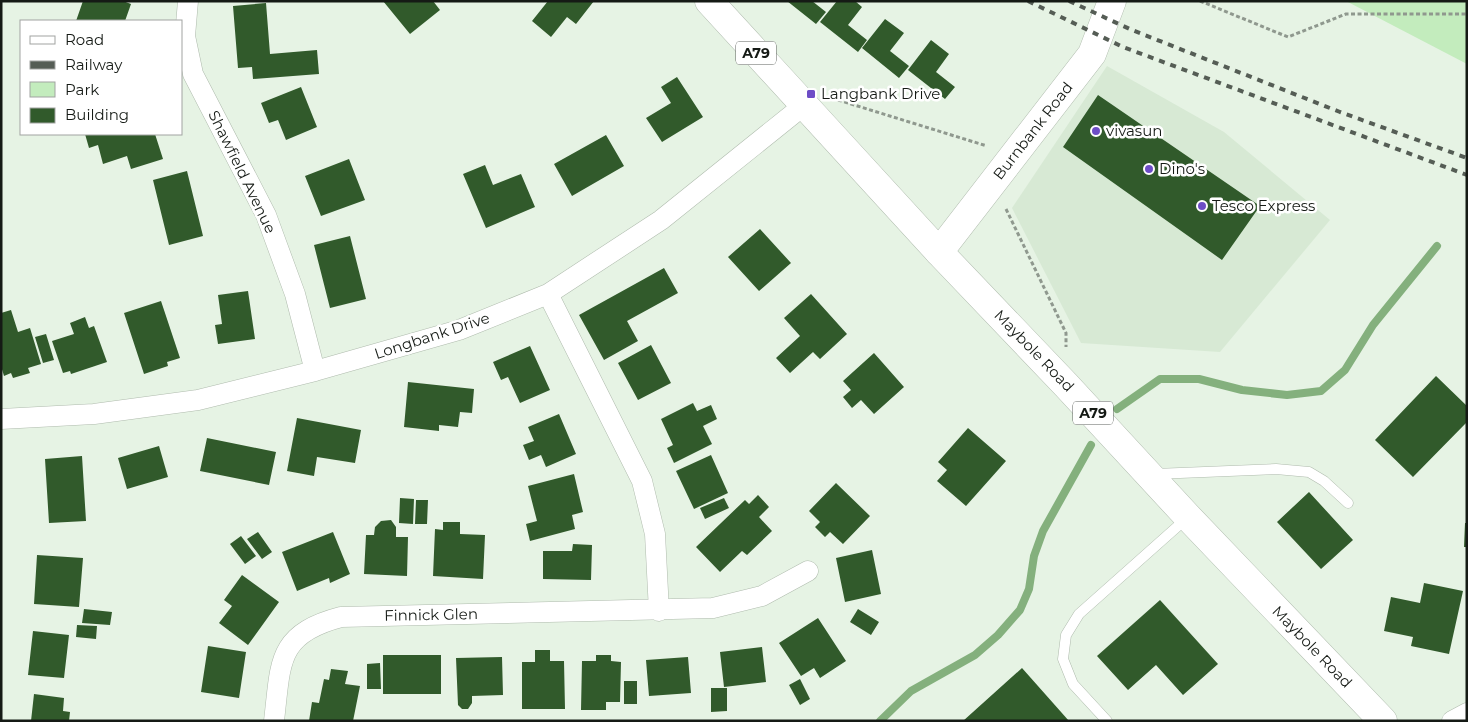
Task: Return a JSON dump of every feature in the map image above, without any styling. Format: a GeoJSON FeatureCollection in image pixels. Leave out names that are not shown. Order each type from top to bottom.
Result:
{"type":"FeatureCollection","features":[{"type":"Feature","properties":{"kind":"main road","name":"Maybole Road"},"geometry":{"type":"LineString","coordinates":[[709,1],[939,252],[1383,721]]}},
{"type":"Feature","properties":{"kind":"main road","name":"Burnbank Road"},"geometry":{"type":"LineString","coordinates":[[939,252],[1009,164],[1092,54],[1112,1]]}},
{"type":"Feature","properties":{"kind":"street","name":"Shawfield Avenue"},"geometry":{"type":"LineString","coordinates":[[188,1],[185,36],[193,74],[266,215],[295,294],[314,371]]}},
{"type":"Feature","properties":{"kind":"street","name":"Longbank Drive"},"geometry":{"type":"LineString","coordinates":[[1,420],[94,414],[198,400],[314,371],[459,330],[548,294],[661,220],[804,106]]}},
{"type":"Feature","properties":{"kind":"street"},"geometry":{"type":"LineString","coordinates":[[548,294],[642,481],[655,534],[659,611]]}},
{"type":"Feature","properties":{"kind":"street","name":"Finnick Glen"},"geometry":{"type":"LineString","coordinates":[[274,721],[281,661],[295,638],[316,623],[341,616],[659,611],[713,608],[762,596],[808,571]]}},
{"type":"Feature","properties":{"kind":"street"},"geometry":{"type":"LineString","coordinates":[[1452,721],[1467,713]]}},
{"type":"Feature","properties":{"kind":"lane"},"geometry":{"type":"LineString","coordinates":[[1149,474],[1276,469],[1309,472],[1324,481],[1348,503]]}},
{"type":"Feature","properties":{"kind":"lane"},"geometry":{"type":"LineString","coordinates":[[1107,721],[1074,684],[1063,659],[1066,636],[1079,614],[1188,517]]}},
{"type":"Feature","properties":{"kind":"path"},"geometry":{"type":"LineString","coordinates":[[1200,1],[1288,37],[1346,14],[1467,14]]}},
{"type":"Feature","properties":{"kind":"path"},"geometry":{"type":"LineString","coordinates":[[804,106],[833,99],[1009,164],[1006,211],[1066,333],[1066,385]]}},
{"type":"Feature","properties":{"kind":"shaded area"},"geometry":{"type":"Polygon","coordinates":[[[1107,66],[1224,132],[1330,220],[1220,352],[1081,343],[1012,208],[1107,66]]]}},
{"type":"Feature","properties":{"kind":"green space"},"geometry":{"type":"Polygon","coordinates":[[[1346,1],[1467,1],[1467,64],[1346,1]]]}},
{"type":"Feature","properties":{"kind":"building"},"geometry":{"type":"Polygon","coordinates":[[[83,1],[123,1],[131,4],[125,20],[76,20],[83,1]]]}},
{"type":"Feature","properties":{"kind":"building"},"geometry":{"type":"Polygon","coordinates":[[[383,1],[433,1],[440,10],[410,34],[383,1]]]}},
{"type":"Feature","properties":{"kind":"building"},"geometry":{"type":"Polygon","coordinates":[[[548,1],[594,1],[576,24],[567,17],[551,37],[532,21],[548,1]]]}},
{"type":"Feature","properties":{"kind":"building"},"geometry":{"type":"Polygon","coordinates":[[[787,1],[812,1],[826,12],[816,24],[787,1]]]}},
{"type":"Feature","properties":{"kind":"building"},"geometry":{"type":"Polygon","coordinates":[[[837,1],[855,1],[862,7],[848,25],[867,40],[858,52],[820,22],[837,1]]]}},
{"type":"Feature","properties":{"kind":"building"},"geometry":{"type":"Polygon","coordinates":[[[266,3],[270,54],[317,50],[319,74],[253,79],[252,67],[238,68],[233,6],[266,3]]]}},
{"type":"Feature","properties":{"kind":"building"},"geometry":{"type":"Polygon","coordinates":[[[885,19],[904,33],[890,51],[909,66],[899,78],[862,48],[885,19]]]}},
{"type":"Feature","properties":{"kind":"building"},"geometry":{"type":"Polygon","coordinates":[[[931,40],[949,54],[936,72],[955,87],[945,99],[908,70],[931,40]]]}},
{"type":"Feature","properties":{"kind":"building"},"geometry":{"type":"Polygon","coordinates":[[[677,77],[703,117],[662,142],[646,118],[671,103],[661,87],[677,77]]]}},
{"type":"Feature","properties":{"kind":"building"},"geometry":{"type":"Polygon","coordinates":[[[301,87],[317,127],[286,140],[278,120],[269,123],[261,103],[301,87]]]}},
{"type":"Feature","properties":{"kind":"building"},"geometry":{"type":"Polygon","coordinates":[[[1098,95],[1260,206],[1222,260],[1063,147],[1098,95]]]}},
{"type":"Feature","properties":{"kind":"building"},"geometry":{"type":"Polygon","coordinates":[[[85,135],[155,135],[163,159],[131,169],[127,156],[103,164],[98,145],[89,148],[85,135]]]}},
{"type":"Feature","properties":{"kind":"building"},"geometry":{"type":"Polygon","coordinates":[[[606,135],[624,166],[572,196],[554,164],[606,135]]]}},
{"type":"Feature","properties":{"kind":"building"},"geometry":{"type":"Polygon","coordinates":[[[349,159],[365,200],[321,216],[305,176],[349,159]]]}},
{"type":"Feature","properties":{"kind":"building"},"geometry":{"type":"Polygon","coordinates":[[[485,165],[493,185],[521,174],[535,207],[486,228],[463,174],[485,165]]]}},
{"type":"Feature","properties":{"kind":"building"},"geometry":{"type":"Polygon","coordinates":[[[187,171],[203,236],[169,245],[153,180],[187,171]]]}},
{"type":"Feature","properties":{"kind":"building"},"geometry":{"type":"Polygon","coordinates":[[[760,229],[791,263],[759,291],[728,257],[760,229]]]}},
{"type":"Feature","properties":{"kind":"building"},"geometry":{"type":"Polygon","coordinates":[[[350,236],[366,299],[330,308],[314,245],[350,236]]]}},
{"type":"Feature","properties":{"kind":"building"},"geometry":{"type":"Polygon","coordinates":[[[664,268],[678,293],[627,321],[638,341],[604,360],[579,315],[664,268]]]}},
{"type":"Feature","properties":{"kind":"building"},"geometry":{"type":"Polygon","coordinates":[[[248,291],[255,339],[218,344],[215,325],[222,324],[218,295],[248,291]]]}},
{"type":"Feature","properties":{"kind":"building"},"geometry":{"type":"Polygon","coordinates":[[[811,294],[847,334],[820,359],[813,352],[790,373],[776,358],[800,336],[784,318],[811,294]]]}},
{"type":"Feature","properties":{"kind":"building"},"geometry":{"type":"Polygon","coordinates":[[[161,301],[180,358],[167,362],[168,366],[144,374],[124,313],[161,301]]]}},
{"type":"Feature","properties":{"kind":"building"},"geometry":{"type":"Polygon","coordinates":[[[11,310],[18,332],[30,328],[41,364],[28,368],[30,373],[13,378],[11,373],[4,376],[1,366],[1,313],[11,310]]]}},
{"type":"Feature","properties":{"kind":"building"},"geometry":{"type":"Polygon","coordinates":[[[85,317],[89,328],[94,326],[107,362],[71,374],[70,371],[63,373],[52,341],[74,334],[70,323],[85,317]]]}},
{"type":"Feature","properties":{"kind":"building"},"geometry":{"type":"Polygon","coordinates":[[[46,334],[54,360],[43,363],[35,337],[46,334]]]}},
{"type":"Feature","properties":{"kind":"building"},"geometry":{"type":"Polygon","coordinates":[[[651,345],[671,383],[638,400],[618,363],[651,345]]]}},
{"type":"Feature","properties":{"kind":"building"},"geometry":{"type":"Polygon","coordinates":[[[530,346],[550,390],[520,403],[508,377],[501,380],[493,362],[530,346]]]}},
{"type":"Feature","properties":{"kind":"building"},"geometry":{"type":"Polygon","coordinates":[[[874,353],[904,387],[874,414],[861,400],[852,408],[843,397],[851,390],[843,381],[874,353]]]}},
{"type":"Feature","properties":{"kind":"building"},"geometry":{"type":"Polygon","coordinates":[[[1436,376],[1467,406],[1467,422],[1413,477],[1375,440],[1436,376]]]}},
{"type":"Feature","properties":{"kind":"building"},"geometry":{"type":"Polygon","coordinates":[[[408,382],[474,389],[472,413],[460,412],[458,427],[439,425],[439,431],[404,427],[408,382]]]}},
{"type":"Feature","properties":{"kind":"building"},"geometry":{"type":"Polygon","coordinates":[[[693,403],[697,411],[711,405],[717,419],[703,426],[712,444],[674,463],[667,448],[673,445],[661,419],[693,403]]]}},
{"type":"Feature","properties":{"kind":"building"},"geometry":{"type":"Polygon","coordinates":[[[559,414],[576,454],[546,467],[541,455],[529,460],[523,445],[534,441],[528,427],[559,414]]]}},
{"type":"Feature","properties":{"kind":"building"},"geometry":{"type":"Polygon","coordinates":[[[297,418],[361,430],[355,463],[317,457],[314,476],[287,471],[297,418]]]}},
{"type":"Feature","properties":{"kind":"building"},"geometry":{"type":"Polygon","coordinates":[[[968,428],[1006,461],[966,506],[937,481],[947,470],[938,462],[968,428]]]}},
{"type":"Feature","properties":{"kind":"building"},"geometry":{"type":"Polygon","coordinates":[[[207,438],[276,452],[269,485],[200,471],[207,438]]]}},
{"type":"Feature","properties":{"kind":"building"},"geometry":{"type":"Polygon","coordinates":[[[159,446],[168,477],[127,489],[118,458],[159,446]]]}},
{"type":"Feature","properties":{"kind":"building"},"geometry":{"type":"Polygon","coordinates":[[[711,455],[728,493],[694,509],[676,471],[711,455]]]}},
{"type":"Feature","properties":{"kind":"building"},"geometry":{"type":"Polygon","coordinates":[[[82,456],[86,521],[49,523],[45,459],[82,456]]]}},
{"type":"Feature","properties":{"kind":"building"},"geometry":{"type":"Polygon","coordinates":[[[574,474],[583,512],[572,515],[575,529],[530,541],[526,524],[537,521],[528,486],[574,474]]]}},
{"type":"Feature","properties":{"kind":"building"},"geometry":{"type":"Polygon","coordinates":[[[836,483],[870,516],[843,544],[830,532],[825,537],[815,527],[820,522],[809,511],[836,483]]]}},
{"type":"Feature","properties":{"kind":"building"},"geometry":{"type":"Polygon","coordinates":[[[1309,492],[1353,540],[1321,569],[1277,522],[1309,492]]]}},
{"type":"Feature","properties":{"kind":"building"},"geometry":{"type":"Polygon","coordinates":[[[758,495],[769,507],[759,517],[772,531],[747,555],[742,551],[720,572],[696,547],[745,500],[749,504],[758,495]]]}},
{"type":"Feature","properties":{"kind":"building"},"geometry":{"type":"Polygon","coordinates":[[[400,498],[414,499],[413,524],[399,523],[400,498]]]}},
{"type":"Feature","properties":{"kind":"building"},"geometry":{"type":"Polygon","coordinates":[[[724,498],[729,508],[705,519],[700,508],[724,498]]]}},
{"type":"Feature","properties":{"kind":"building"},"geometry":{"type":"Polygon","coordinates":[[[416,500],[428,500],[427,524],[415,524],[416,500]]]}},
{"type":"Feature","properties":{"kind":"building"},"geometry":{"type":"Polygon","coordinates":[[[391,520],[396,527],[396,537],[408,537],[407,576],[364,574],[366,535],[374,535],[375,527],[381,521],[391,520]]]}},
{"type":"Feature","properties":{"kind":"building"},"geometry":{"type":"Polygon","coordinates":[[[443,522],[460,522],[460,534],[485,535],[483,579],[433,576],[435,529],[443,530],[443,522]]]}},
{"type":"Feature","properties":{"kind":"building"},"geometry":{"type":"Polygon","coordinates":[[[1465,523],[1467,523],[1467,547],[1464,547],[1465,523]]]}},
{"type":"Feature","properties":{"kind":"building"},"geometry":{"type":"Polygon","coordinates":[[[258,532],[272,552],[262,559],[247,539],[258,532]]]}},
{"type":"Feature","properties":{"kind":"building"},"geometry":{"type":"Polygon","coordinates":[[[333,532],[350,574],[330,583],[329,578],[297,591],[282,552],[333,532]]]}},
{"type":"Feature","properties":{"kind":"building"},"geometry":{"type":"Polygon","coordinates":[[[241,536],[256,556],[245,564],[230,544],[241,536]]]}},
{"type":"Feature","properties":{"kind":"building"},"geometry":{"type":"Polygon","coordinates":[[[573,544],[592,545],[591,580],[543,579],[543,551],[572,551],[573,544]]]}},
{"type":"Feature","properties":{"kind":"building"},"geometry":{"type":"Polygon","coordinates":[[[872,550],[881,594],[845,602],[836,558],[872,550]]]}},
{"type":"Feature","properties":{"kind":"building"},"geometry":{"type":"Polygon","coordinates":[[[37,555],[83,558],[79,607],[34,604],[37,555]]]}},
{"type":"Feature","properties":{"kind":"building"},"geometry":{"type":"Polygon","coordinates":[[[242,575],[279,602],[248,645],[219,623],[232,606],[224,600],[242,575]]]}},
{"type":"Feature","properties":{"kind":"building"},"geometry":{"type":"Polygon","coordinates":[[[1424,583],[1463,591],[1449,654],[1411,646],[1413,637],[1384,631],[1391,597],[1420,603],[1424,583]]]}},
{"type":"Feature","properties":{"kind":"building"},"geometry":{"type":"Polygon","coordinates":[[[1160,600],[1218,664],[1183,695],[1156,665],[1128,690],[1097,656],[1160,600]]]}},
{"type":"Feature","properties":{"kind":"building"},"geometry":{"type":"Polygon","coordinates":[[[84,609],[112,612],[110,625],[82,623],[84,609]]]}},
{"type":"Feature","properties":{"kind":"building"},"geometry":{"type":"Polygon","coordinates":[[[858,609],[879,622],[871,635],[850,622],[858,609]]]}},
{"type":"Feature","properties":{"kind":"building"},"geometry":{"type":"Polygon","coordinates":[[[818,618],[846,661],[820,678],[814,668],[801,676],[779,643],[818,618]]]}},
{"type":"Feature","properties":{"kind":"building"},"geometry":{"type":"Polygon","coordinates":[[[77,625],[97,626],[96,639],[76,637],[77,625]]]}},
{"type":"Feature","properties":{"kind":"building"},"geometry":{"type":"Polygon","coordinates":[[[33,631],[69,635],[64,678],[28,675],[33,631]]]}},
{"type":"Feature","properties":{"kind":"building"},"geometry":{"type":"Polygon","coordinates":[[[208,646],[246,652],[239,698],[201,692],[208,646]]]}},
{"type":"Feature","properties":{"kind":"building"},"geometry":{"type":"Polygon","coordinates":[[[762,647],[766,682],[724,687],[720,652],[762,647]]]}},
{"type":"Feature","properties":{"kind":"building"},"geometry":{"type":"Polygon","coordinates":[[[535,650],[550,650],[550,661],[564,661],[565,709],[522,709],[522,662],[535,662],[535,650]]]}},
{"type":"Feature","properties":{"kind":"building"},"geometry":{"type":"Polygon","coordinates":[[[383,655],[441,655],[441,694],[383,694],[383,655]]]}},
{"type":"Feature","properties":{"kind":"building"},"geometry":{"type":"Polygon","coordinates":[[[596,655],[611,655],[611,661],[621,662],[620,702],[606,702],[606,710],[581,710],[582,661],[596,661],[596,655]]]}},
{"type":"Feature","properties":{"kind":"building"},"geometry":{"type":"Polygon","coordinates":[[[502,657],[503,695],[472,696],[472,703],[468,709],[462,709],[458,705],[456,658],[502,657]]]}},
{"type":"Feature","properties":{"kind":"building"},"geometry":{"type":"Polygon","coordinates":[[[688,657],[691,693],[649,696],[646,660],[688,657]]]}},
{"type":"Feature","properties":{"kind":"building"},"geometry":{"type":"Polygon","coordinates":[[[380,663],[381,689],[367,689],[367,664],[380,663]]]}},
{"type":"Feature","properties":{"kind":"building"},"geometry":{"type":"Polygon","coordinates":[[[1022,668],[1069,721],[963,721],[1022,668]]]}},
{"type":"Feature","properties":{"kind":"building"},"geometry":{"type":"Polygon","coordinates":[[[331,669],[348,671],[345,684],[360,686],[353,721],[309,721],[312,702],[319,703],[324,679],[329,680],[331,669]]]}},
{"type":"Feature","properties":{"kind":"building"},"geometry":{"type":"Polygon","coordinates":[[[800,679],[810,699],[800,705],[789,685],[800,679]]]}},
{"type":"Feature","properties":{"kind":"building"},"geometry":{"type":"Polygon","coordinates":[[[624,681],[637,681],[637,704],[624,704],[624,681]]]}},
{"type":"Feature","properties":{"kind":"building"},"geometry":{"type":"Polygon","coordinates":[[[711,688],[727,688],[727,711],[711,712],[711,688]]]}},
{"type":"Feature","properties":{"kind":"building"},"geometry":{"type":"Polygon","coordinates":[[[34,694],[64,698],[63,711],[70,712],[69,721],[31,721],[34,694]]]}},
{"type":"Feature","properties":{"kind":"waterway"},"geometry":{"type":"LineString","coordinates":[[1117,409],[1160,379],[1199,379],[1242,390],[1287,395],[1321,391],[1345,370],[1373,325],[1437,246]]}},
{"type":"Feature","properties":{"kind":"waterway"},"geometry":{"type":"LineString","coordinates":[[880,721],[911,691],[975,655],[998,635],[1020,610],[1029,589],[1034,556],[1043,531],[1091,445]]}},
{"type":"Feature","properties":{"kind":"railway"},"geometry":{"type":"LineString","coordinates":[[1028,1],[1123,47],[1467,175]]}},
{"type":"Feature","properties":{"kind":"railway"},"geometry":{"type":"LineString","coordinates":[[1069,1],[1132,30],[1340,112],[1467,158]]}},
{"type":"Feature","properties":{"kind":"place","name":"Langbank Drive"},"geometry":{"type":"Point","coordinates":[811,94]}},
{"type":"Feature","properties":{"kind":"place","name":"vivasun"},"geometry":{"type":"Point","coordinates":[1096,131]}},
{"type":"Feature","properties":{"kind":"place","name":"Dino's"},"geometry":{"type":"Point","coordinates":[1149,169]}},
{"type":"Feature","properties":{"kind":"place","name":"Tesco Express"},"geometry":{"type":"Point","coordinates":[1202,206]}}]}
